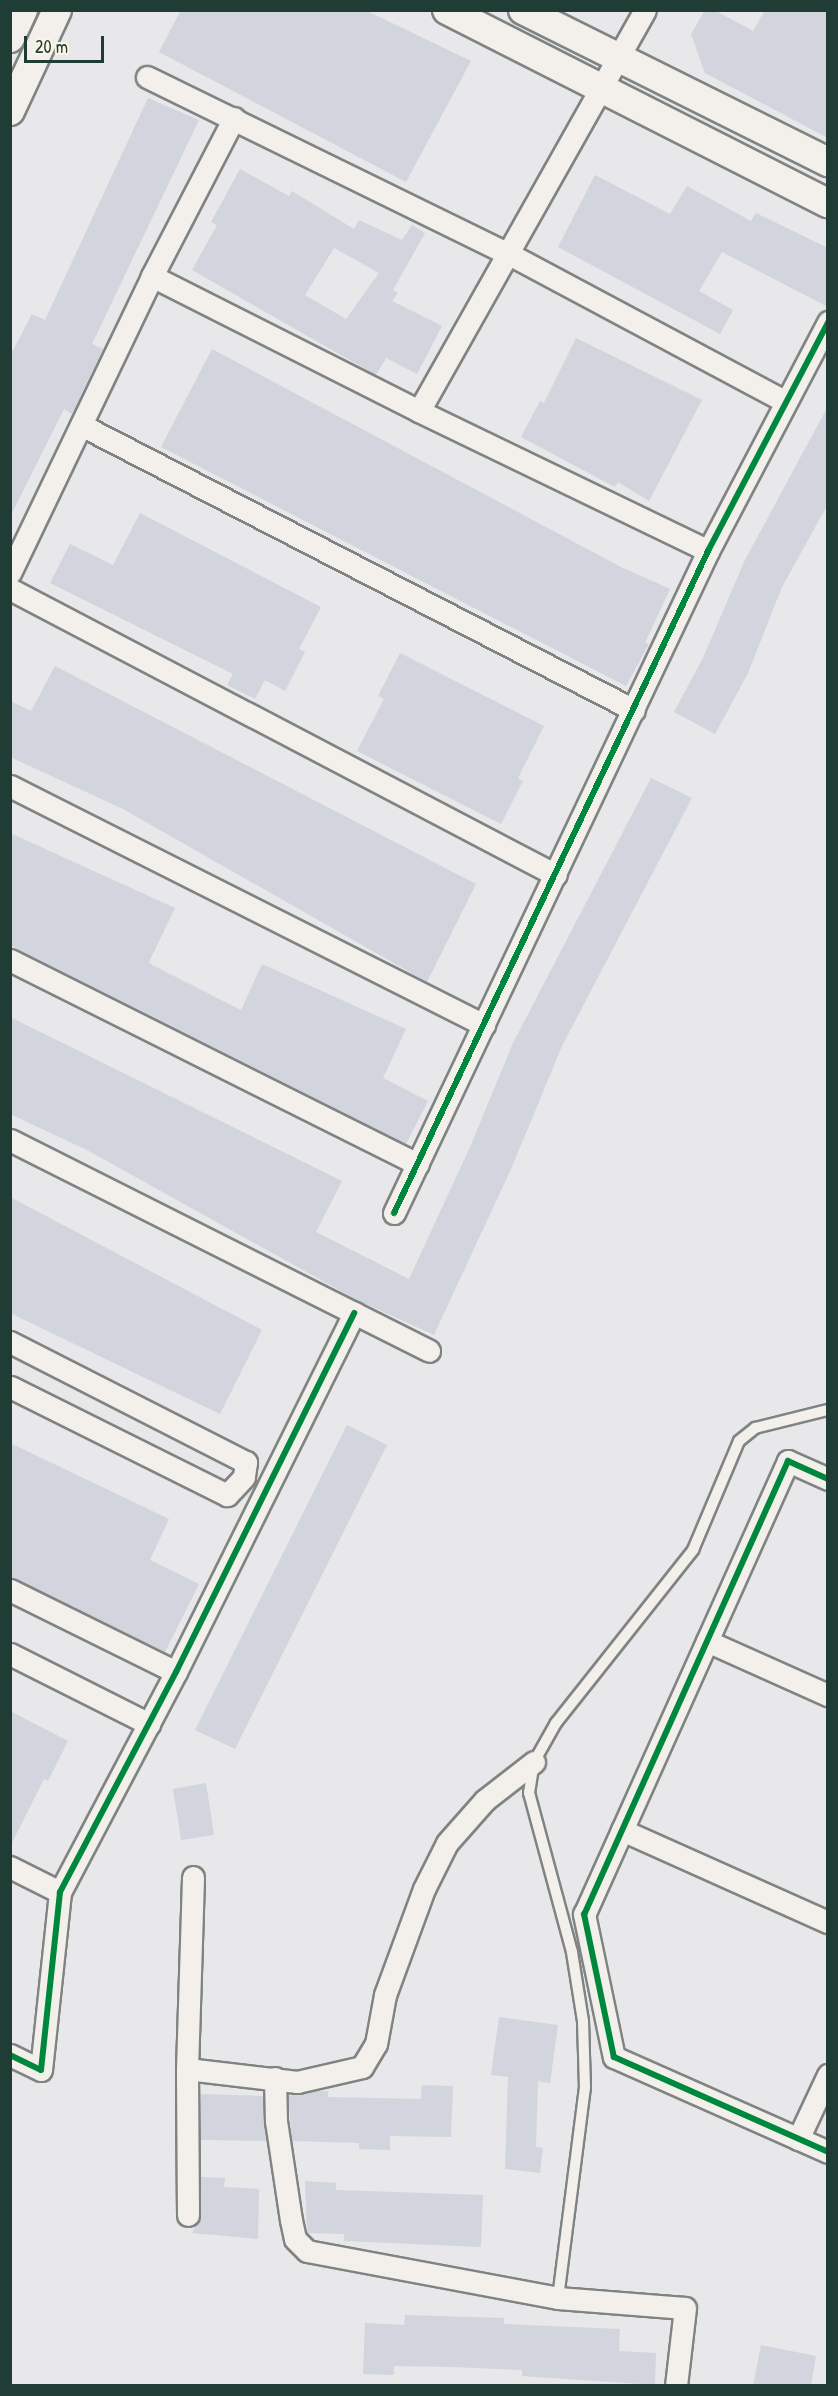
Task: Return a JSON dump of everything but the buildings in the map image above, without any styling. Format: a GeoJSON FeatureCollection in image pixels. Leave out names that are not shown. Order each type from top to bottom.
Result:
{"type":"FeatureCollection","features":[{"type":"Feature","properties":{"kind":"street"},"geometry":{"type":"LineString","coordinates":[[10,38],[23,10]]}},
{"type":"Feature","properties":{"kind":"street"},"geometry":{"type":"LineString","coordinates":[[10,111],[57,10]]}},
{"type":"Feature","properties":{"kind":"street"},"geometry":{"type":"LineString","coordinates":[[447,10],[598,90],[828,204]]}},
{"type":"Feature","properties":{"kind":"street"},"geometry":{"type":"LineString","coordinates":[[523,10],[617,60],[828,162]]}},
{"type":"Feature","properties":{"kind":"street"},"geometry":{"type":"LineString","coordinates":[[419,411],[645,10]]}},
{"type":"Feature","properties":{"kind":"street"},"geometry":{"type":"LineString","coordinates":[[147,77],[507,253],[784,400]]}},
{"type":"Feature","properties":{"kind":"street"},"geometry":{"type":"LineString","coordinates":[[10,573],[152,276],[234,118]]}},
{"type":"Feature","properties":{"kind":"street"},"geometry":{"type":"LineString","coordinates":[[152,276],[419,411],[708,551]]}},
{"type":"Feature","properties":{"kind":"street"},"geometry":{"type":"LineString","coordinates":[[394,1214],[708,551],[784,400],[828,322]]}},
{"type":"Feature","properties":{"kind":"street"},"geometry":{"type":"LineString","coordinates":[[81,425],[634,710]]}},
{"type":"Feature","properties":{"kind":"street"},"geometry":{"type":"LineString","coordinates":[[10,589],[556,875]]}},
{"type":"Feature","properties":{"kind":"street"},"geometry":{"type":"LineString","coordinates":[[10,786],[484,1024]]}},
{"type":"Feature","properties":{"kind":"street"},"geometry":{"type":"LineString","coordinates":[[10,960],[418,1164]]}},
{"type":"Feature","properties":{"kind":"street"},"geometry":{"type":"LineString","coordinates":[[10,1140],[429,1352]]}},
{"type":"Feature","properties":{"kind":"street"},"geometry":{"type":"LineString","coordinates":[[10,2055],[41,2070],[60,1892],[176,1672],[354,1313]]}},
{"type":"Feature","properties":{"kind":"street"},"geometry":{"type":"LineString","coordinates":[[10,1342],[246,1462],[244,1477],[227,1495],[10,1387]]}},
{"type":"Feature","properties":{"kind":"street"},"geometry":{"type":"LineString","coordinates":[[828,1479],[788,1461],[584,1914],[614,2057],[828,2152]]}},
{"type":"Feature","properties":{"kind":"street"},"geometry":{"type":"LineString","coordinates":[[10,1590],[176,1672]]}},
{"type":"Feature","properties":{"kind":"street"},"geometry":{"type":"LineString","coordinates":[[708,1641],[828,1695]]}},
{"type":"Feature","properties":{"kind":"street"},"geometry":{"type":"LineString","coordinates":[[10,1654],[149,1724]]}},
{"type":"Feature","properties":{"kind":"street"},"geometry":{"type":"LineString","coordinates":[[186,2069],[297,2082],[362,2067],[376,2044],[386,1995],[424,1889],[447,1843],[484,1800],[534,1762]]}},
{"type":"Feature","properties":{"kind":"street"},"geometry":{"type":"LineString","coordinates":[[622,1830],[828,1922]]}},
{"type":"Feature","properties":{"kind":"street"},"geometry":{"type":"LineString","coordinates":[[10,1867],[60,1892]]}},
{"type":"Feature","properties":{"kind":"street"},"geometry":{"type":"LineString","coordinates":[[188,2214],[186,2069],[193,1877]]}},
{"type":"Feature","properties":{"kind":"street"},"geometry":{"type":"LineString","coordinates":[[798,2139],[828,2075]]}},
{"type":"Feature","properties":{"kind":"street"},"geometry":{"type":"LineString","coordinates":[[274,2078],[276,2121],[291,2220],[296,2239],[307,2251],[558,2298],[685,2308],[676,2385]]}},
{"type":"Feature","properties":{"kind":"lane"},"geometry":{"type":"LineString","coordinates":[[558,2298],[585,2088],[583,2020],[572,1952],[530,1793],[534,1762],[556,1723],[693,1550],[739,1441],[755,1428],[828,1410]]}},
{"type":"Feature","properties":{"kind":"cycle path"},"geometry":{"type":"LineString","coordinates":[[394,1213],[708,551],[828,322]]}},
{"type":"Feature","properties":{"kind":"cycle path"},"geometry":{"type":"LineString","coordinates":[[10,2055],[41,2070],[60,1892],[176,1672],[354,1313]]}},
{"type":"Feature","properties":{"kind":"cycle path"},"geometry":{"type":"LineString","coordinates":[[828,1479],[788,1461],[584,1914],[614,2057],[828,2152]]}}]}
